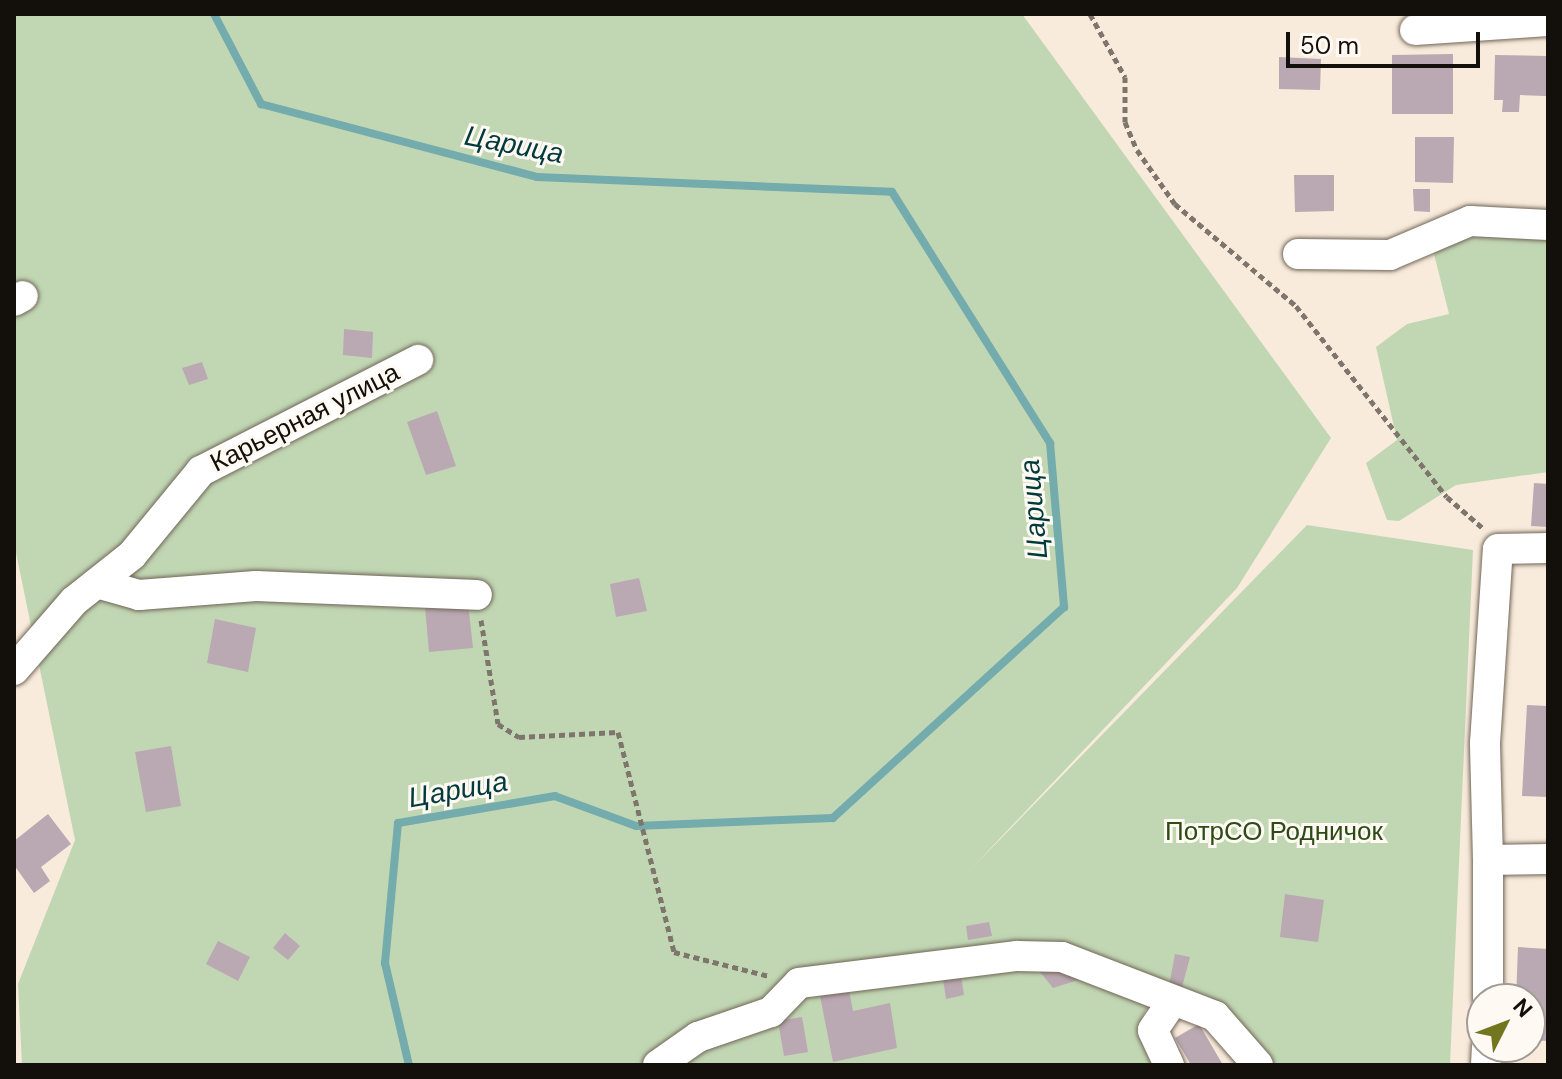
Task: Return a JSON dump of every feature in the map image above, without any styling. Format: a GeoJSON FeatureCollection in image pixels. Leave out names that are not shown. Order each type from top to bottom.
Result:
{"type":"FeatureCollection","features":[{"type":"Feature","properties":{"kind":"street"},"geometry":{"type":"LineString","coordinates":[[1415,30],[1548,21]]}},
{"type":"Feature","properties":{"kind":"street"},"geometry":{"type":"LineString","coordinates":[[1298,254],[1390,255],[1470,221],[1548,225]]}},
{"type":"Feature","properties":{"kind":"street","name":"Карьерная улица"},"geometry":{"type":"LineString","coordinates":[[14,670],[97,583],[132,555],[201,471],[418,360]]}},
{"type":"Feature","properties":{"kind":"street"},"geometry":{"type":"LineString","coordinates":[[1488,983],[1485,743],[1498,549],[1548,548]]}},
{"type":"Feature","properties":{"kind":"street"},"geometry":{"type":"LineString","coordinates":[[97,583],[139,595],[256,586],[477,595]]}},
{"type":"Feature","properties":{"kind":"street"},"geometry":{"type":"LineString","coordinates":[[1488,860],[1548,859]]}},
{"type":"Feature","properties":{"kind":"street"},"geometry":{"type":"LineString","coordinates":[[658,1065],[698,1037],[771,1012],[799,983],[1062,957],[1215,1016],[1258,1065]]}},
{"type":"Feature","properties":{"kind":"street"},"geometry":{"type":"LineString","coordinates":[[1169,1065],[1153,1030],[1173,1000]]}},
{"type":"Feature","properties":{"kind":"path"},"geometry":{"type":"LineString","coordinates":[[1090,14],[1125,77],[1125,122],[1137,150],[1175,204],[1296,306],[1498,549]]}},
{"type":"Feature","properties":{"kind":"path"},"geometry":{"type":"LineString","coordinates":[[477,595],[498,724],[519,737],[618,732],[674,952],[799,983]]}},
{"type":"Feature","properties":{"kind":"green space","name":"ПотрСО Родничок"},"geometry":{"type":"Polygon","coordinates":[[[14,14],[1022,14],[1331,438],[1237,588],[971,869],[1307,525],[1473,550],[1450,1065],[1265,1065],[1155,986],[1137,1031],[1158,1065],[22,1065],[18,984],[75,840],[14,543],[14,14]]]}},
{"type":"Feature","properties":{"kind":"green space"},"geometry":{"type":"Polygon","coordinates":[[[1548,224],[1548,472],[1456,485],[1399,521],[1387,520],[1366,463],[1397,440],[1376,347],[1407,324],[1449,314],[1430,238],[1548,224]]]}},
{"type":"Feature","properties":{"kind":"building"},"geometry":{"type":"Polygon","coordinates":[[[1453,54],[1453,114],[1392,114],[1392,55],[1453,54]]]}},
{"type":"Feature","properties":{"kind":"building"},"geometry":{"type":"Polygon","coordinates":[[[1495,55],[1547,56],[1546,96],[1520,95],[1519,112],[1502,112],[1503,100],[1494,100],[1495,55]]]}},
{"type":"Feature","properties":{"kind":"building"},"geometry":{"type":"Polygon","coordinates":[[[1279,57],[1321,59],[1320,90],[1279,89],[1279,57]]]}},
{"type":"Feature","properties":{"kind":"building"},"geometry":{"type":"Polygon","coordinates":[[[1415,137],[1454,137],[1453,183],[1415,182],[1415,137]]]}},
{"type":"Feature","properties":{"kind":"building"},"geometry":{"type":"Polygon","coordinates":[[[1294,175],[1334,175],[1334,211],[1295,212],[1294,175]]]}},
{"type":"Feature","properties":{"kind":"building"},"geometry":{"type":"Polygon","coordinates":[[[1413,189],[1430,189],[1430,212],[1414,211],[1413,189]]]}},
{"type":"Feature","properties":{"kind":"building"},"geometry":{"type":"Polygon","coordinates":[[[344,329],[373,332],[372,358],[343,355],[344,329]]]}},
{"type":"Feature","properties":{"kind":"building"},"geometry":{"type":"Polygon","coordinates":[[[202,362],[208,379],[189,385],[182,368],[202,362]]]}},
{"type":"Feature","properties":{"kind":"building"},"geometry":{"type":"Polygon","coordinates":[[[437,411],[456,466],[426,475],[407,422],[437,411]]]}},
{"type":"Feature","properties":{"kind":"building"},"geometry":{"type":"Polygon","coordinates":[[[1534,483],[1548,484],[1548,527],[1531,526],[1534,483]]]}},
{"type":"Feature","properties":{"kind":"building"},"geometry":{"type":"Polygon","coordinates":[[[639,578],[647,611],[616,617],[610,584],[639,578]]]}},
{"type":"Feature","properties":{"kind":"building"},"geometry":{"type":"Polygon","coordinates":[[[468,603],[473,648],[429,652],[425,607],[468,603]]]}},
{"type":"Feature","properties":{"kind":"building"},"geometry":{"type":"Polygon","coordinates":[[[215,619],[256,628],[248,672],[207,663],[215,619]]]}},
{"type":"Feature","properties":{"kind":"building"},"geometry":{"type":"Polygon","coordinates":[[[1527,705],[1548,706],[1548,797],[1522,796],[1527,705]]]}},
{"type":"Feature","properties":{"kind":"building"},"geometry":{"type":"Polygon","coordinates":[[[171,746],[181,806],[146,812],[135,752],[171,746]]]}},
{"type":"Feature","properties":{"kind":"building"},"geometry":{"type":"Polygon","coordinates":[[[48,814],[71,844],[41,867],[50,881],[34,893],[14,865],[14,841],[48,814]]]}},
{"type":"Feature","properties":{"kind":"building"},"geometry":{"type":"Polygon","coordinates":[[[1285,894],[1324,900],[1318,942],[1280,937],[1285,894]]]}},
{"type":"Feature","properties":{"kind":"building"},"geometry":{"type":"Polygon","coordinates":[[[989,922],[992,936],[968,940],[966,926],[989,922]]]}},
{"type":"Feature","properties":{"kind":"building"},"geometry":{"type":"Polygon","coordinates":[[[285,933],[300,946],[288,960],[273,948],[285,933]]]}},
{"type":"Feature","properties":{"kind":"building"},"geometry":{"type":"Polygon","coordinates":[[[218,941],[250,957],[238,981],[206,964],[218,941]]]}},
{"type":"Feature","properties":{"kind":"building"},"geometry":{"type":"Polygon","coordinates":[[[1518,947],[1548,949],[1548,1041],[1546,983],[1517,983],[1518,947]]]}},
{"type":"Feature","properties":{"kind":"building"},"geometry":{"type":"Polygon","coordinates":[[[1175,954],[1190,957],[1181,991],[1169,986],[1175,954]]]}},
{"type":"Feature","properties":{"kind":"building"},"geometry":{"type":"Polygon","coordinates":[[[1037,968],[1074,969],[1078,980],[1053,988],[1037,968]]]}},
{"type":"Feature","properties":{"kind":"building"},"geometry":{"type":"Polygon","coordinates":[[[961,976],[964,995],[946,999],[943,979],[961,976]]]}},
{"type":"Feature","properties":{"kind":"building"},"geometry":{"type":"Polygon","coordinates":[[[849,990],[853,1011],[890,1003],[897,1048],[833,1062],[820,996],[849,990]]]}},
{"type":"Feature","properties":{"kind":"building"},"geometry":{"type":"Polygon","coordinates":[[[802,1017],[808,1052],[784,1056],[778,1021],[802,1017]]]}},
{"type":"Feature","properties":{"kind":"building"},"geometry":{"type":"Polygon","coordinates":[[[1199,1024],[1223,1065],[1191,1065],[1175,1038],[1199,1024]]]}},
{"type":"Feature","properties":{"kind":"waterway","name":"Царица"},"geometry":{"type":"LineString","coordinates":[[214,14],[261,104],[537,177],[892,192],[1050,443],[1064,607],[833,818],[636,826],[555,796],[398,823],[385,963],[409,1065]]}}]}
